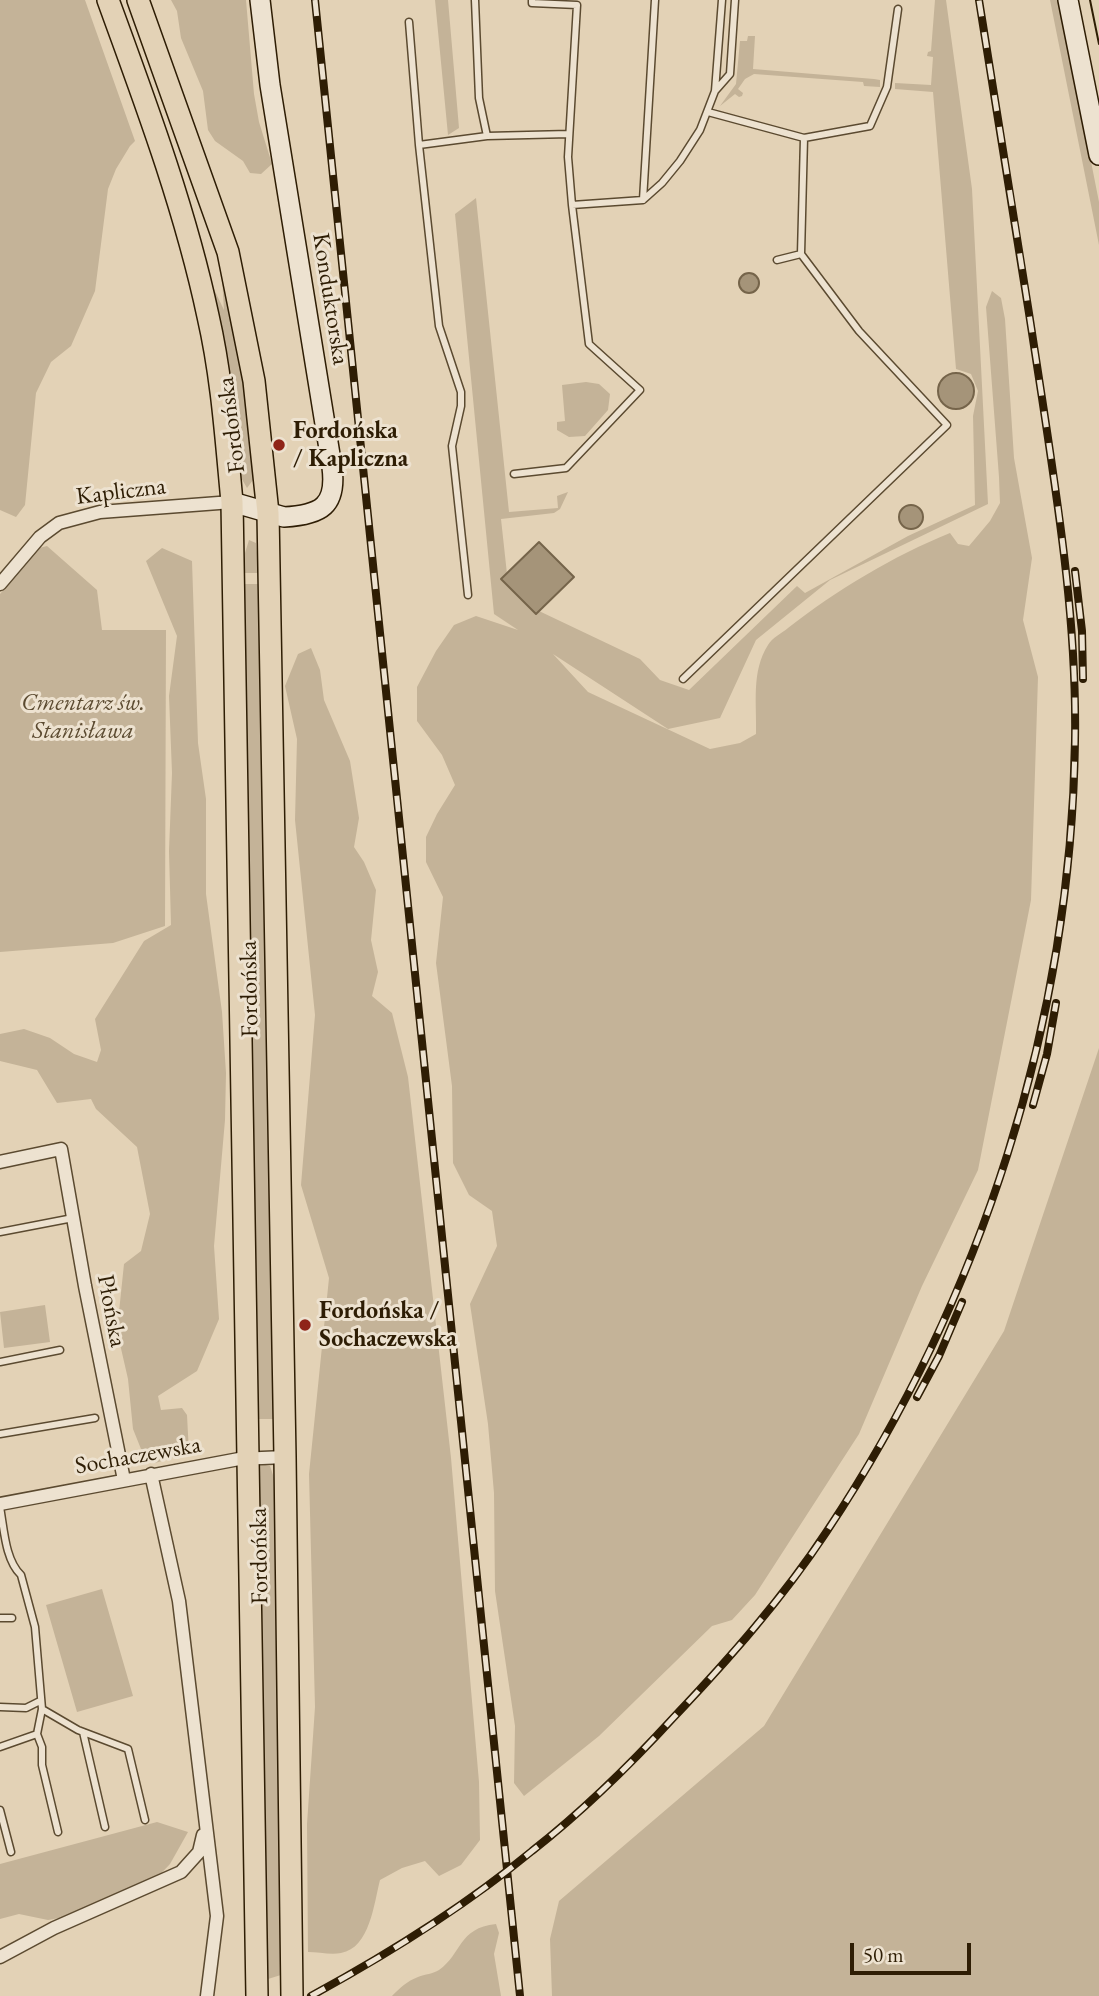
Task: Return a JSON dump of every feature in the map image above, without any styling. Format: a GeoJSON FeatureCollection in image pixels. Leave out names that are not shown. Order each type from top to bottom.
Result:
{"type":"FeatureCollection","features":[{"type":"Feature","properties":{"kind":"main road","name":"Fordońska"},"geometry":{"type":"LineString","coordinates":[[108,0],[152,119],[187,232],[209,317],[222,398],[232,502],[257,1988]]}},
{"type":"Feature","properties":{"kind":"main road","name":"Fordońska"},"geometry":{"type":"LineString","coordinates":[[138,0],[228,252],[254,381],[268,513],[292,1996]]}},
{"type":"Feature","properties":{"kind":"street","name":"Konduktorska"},"geometry":{"type":"LineString","coordinates":[[232,502],[284,517],[293,517],[320,510],[331,497],[334,481],[270,85],[260,0]]}},
{"type":"Feature","properties":{"kind":"street"},"geometry":{"type":"LineString","coordinates":[[1068,0],[1099,155]]}},
{"type":"Feature","properties":{"kind":"street","name":"Kapliczna"},"geometry":{"type":"LineString","coordinates":[[0,584],[40,537],[59,523],[70,519],[100,512],[232,502]]}},
{"type":"Feature","properties":{"kind":"street","name":"Płońska"},"geometry":{"type":"LineString","coordinates":[[0,1162],[61,1149],[124,1480]]}},
{"type":"Feature","properties":{"kind":"street","name":"Sochaczewska"},"geometry":{"type":"LineString","coordinates":[[0,1505],[151,1474],[248,1459],[285,1457]]}},
{"type":"Feature","properties":{"kind":"street"},"geometry":{"type":"LineString","coordinates":[[151,1474],[180,1601],[217,1916],[206,1996]]}},
{"type":"Feature","properties":{"kind":"street"},"geometry":{"type":"LineString","coordinates":[[0,1957],[54,1928],[181,1872],[199,1852],[205,1828]]}},
{"type":"Feature","properties":{"kind":"lane"},"geometry":{"type":"LineString","coordinates":[[475,0],[479,98],[486,136]]}},
{"type":"Feature","properties":{"kind":"lane"},"geometry":{"type":"LineString","coordinates":[[514,474],[566,468],[639,390],[589,344],[568,157],[577,5],[532,3],[532,0]]}},
{"type":"Feature","properties":{"kind":"lane"},"geometry":{"type":"LineString","coordinates":[[642,200],[654,0]]}},
{"type":"Feature","properties":{"kind":"lane"},"geometry":{"type":"LineString","coordinates":[[572,205],[642,200],[672,172],[691,145],[708,112],[715,91],[722,0]]}},
{"type":"Feature","properties":{"kind":"lane"},"geometry":{"type":"LineString","coordinates":[[715,91],[730,74],[736,0]]}},
{"type":"Feature","properties":{"kind":"lane"},"geometry":{"type":"LineString","coordinates":[[708,112],[804,138],[870,126],[887,86],[898,9]]}},
{"type":"Feature","properties":{"kind":"lane"},"geometry":{"type":"LineString","coordinates":[[409,22],[419,145],[439,326],[461,392],[461,405],[452,446],[468,594]]}},
{"type":"Feature","properties":{"kind":"lane"},"geometry":{"type":"LineString","coordinates":[[419,145],[486,136],[569,134]]}},
{"type":"Feature","properties":{"kind":"lane"},"geometry":{"type":"LineString","coordinates":[[683,679],[947,425],[859,331],[801,254],[804,138]]}},
{"type":"Feature","properties":{"kind":"lane"},"geometry":{"type":"LineString","coordinates":[[777,261],[801,254]]}},
{"type":"Feature","properties":{"kind":"lane"},"geometry":{"type":"LineString","coordinates":[[0,1232],[73,1217]]}},
{"type":"Feature","properties":{"kind":"lane"},"geometry":{"type":"LineString","coordinates":[[0,1362],[60,1350]]}},
{"type":"Feature","properties":{"kind":"lane"},"geometry":{"type":"LineString","coordinates":[[0,1434],[95,1418]]}},
{"type":"Feature","properties":{"kind":"lane"},"geometry":{"type":"LineString","coordinates":[[0,1505],[11,1560],[21,1575],[35,1627],[42,1709],[37,1734],[42,1747],[43,1765],[58,1832]]}},
{"type":"Feature","properties":{"kind":"lane"},"geometry":{"type":"LineString","coordinates":[[0,1618],[12,1618]]}},
{"type":"Feature","properties":{"kind":"lane"},"geometry":{"type":"LineString","coordinates":[[0,1707],[26,1708],[40,1701]]}},
{"type":"Feature","properties":{"kind":"lane"},"geometry":{"type":"LineString","coordinates":[[42,1709],[83,1732],[128,1749],[145,1820]]}},
{"type":"Feature","properties":{"kind":"lane"},"geometry":{"type":"LineString","coordinates":[[83,1732],[105,1827]]}},
{"type":"Feature","properties":{"kind":"lane"},"geometry":{"type":"LineString","coordinates":[[0,1747],[37,1734]]}},
{"type":"Feature","properties":{"kind":"lane"},"geometry":{"type":"LineString","coordinates":[[0,1810],[12,1852]]}},
{"type":"Feature","properties":{"kind":"green space"},"geometry":{"type":"Polygon","coordinates":[[[0,0],[85,0],[135,141],[116,169],[108,189],[95,291],[71,346],[51,362],[36,393],[25,505],[16,517],[0,510],[0,0]]]}},
{"type":"Feature","properties":{"kind":"green space"},"geometry":{"type":"Polygon","coordinates":[[[171,0],[246,0],[254,94],[259,122],[272,164],[261,174],[250,173],[243,161],[215,141],[208,130],[203,91],[181,38],[177,11],[171,0]]]}},
{"type":"Feature","properties":{"kind":"green space"},"geometry":{"type":"Polygon","coordinates":[[[435,0],[448,0],[459,128],[448,135],[435,0]]]}},
{"type":"Feature","properties":{"kind":"green space"},"geometry":{"type":"Polygon","coordinates":[[[935,0],[946,0],[972,189],[988,504],[830,580],[756,640],[720,718],[668,729],[553,654],[588,692],[710,749],[740,743],[756,734],[757,677],[763,655],[772,640],[826,600],[887,563],[950,533],[958,544],[969,546],[990,521],[1000,503],[986,307],[992,291],[1001,298],[1005,319],[1014,458],[1032,558],[1023,620],[1038,677],[1031,900],[978,1170],[922,1286],[859,1434],[755,1595],[732,1620],[712,1626],[599,1736],[524,1796],[514,1783],[515,1726],[495,1591],[494,1493],[488,1424],[470,1304],[497,1246],[492,1211],[469,1195],[453,1163],[452,1086],[436,963],[443,897],[426,862],[426,837],[455,785],[442,755],[417,721],[417,687],[436,651],[454,625],[476,616],[518,630],[494,614],[455,214],[476,198],[509,512],[558,508],[557,496],[568,492],[560,509],[554,513],[501,519],[507,574],[502,579],[536,614],[539,611],[640,659],[660,680],[689,690],[797,586],[805,593],[908,536],[975,505],[973,416],[978,391],[971,374],[956,369],[933,92],[895,89],[895,83],[931,85],[933,57],[927,56],[931,51],[935,0]]]}},
{"type":"Feature","properties":{"kind":"green space"},"geometry":{"type":"Polygon","coordinates":[[[1050,0],[1059,0],[1099,202],[1099,245],[1050,0]]]}},
{"type":"Feature","properties":{"kind":"green space"},"geometry":{"type":"Polygon","coordinates":[[[748,36],[755,36],[753,69],[874,79],[880,80],[880,87],[864,86],[863,82],[754,74],[745,79],[738,89],[743,93],[742,96],[735,94],[720,106],[736,84],[740,41],[747,41],[748,36]]]}},
{"type":"Feature","properties":{"kind":"green space"},"geometry":{"type":"Polygon","coordinates":[[[222,277],[245,374],[255,466],[253,480],[247,488],[239,474],[224,349],[211,283],[224,310],[222,277]]]}},
{"type":"Feature","properties":{"kind":"green space"},"geometry":{"type":"Polygon","coordinates":[[[586,382],[599,384],[610,394],[608,410],[585,436],[569,437],[557,430],[557,422],[565,421],[562,385],[586,382]]]}},
{"type":"Feature","properties":{"kind":"green space"},"geometry":{"type":"Polygon","coordinates":[[[249,540],[256,543],[259,573],[243,573],[249,540]]]}},
{"type":"Feature","properties":{"kind":"green space","name":"Cmentarz św. Stanisława"},"geometry":{"type":"Polygon","coordinates":[[[47,546],[97,590],[102,630],[166,630],[165,926],[113,943],[0,952],[0,594],[39,548],[47,546]]]}},
{"type":"Feature","properties":{"kind":"green space"},"geometry":{"type":"Polygon","coordinates":[[[162,548],[192,561],[198,743],[206,799],[206,894],[222,1012],[226,1073],[225,1120],[214,1246],[219,1319],[197,1371],[158,1396],[161,1410],[182,1408],[187,1415],[189,1453],[155,1463],[141,1449],[133,1429],[128,1379],[117,1331],[124,1264],[141,1251],[150,1214],[137,1147],[96,1109],[91,1099],[57,1103],[37,1070],[0,1061],[0,1034],[24,1029],[50,1038],[74,1054],[97,1062],[101,1050],[95,1019],[144,941],[171,925],[169,851],[172,773],[169,696],[177,636],[146,561],[162,548]]]}},
{"type":"Feature","properties":{"kind":"green space"},"geometry":{"type":"Polygon","coordinates":[[[243,584],[261,584],[274,1419],[257,1419],[243,584]]]}},
{"type":"Feature","properties":{"kind":"green space"},"geometry":{"type":"Polygon","coordinates":[[[311,648],[320,670],[324,700],[350,761],[359,818],[354,847],[376,890],[371,940],[378,972],[372,996],[392,1013],[408,1077],[451,1458],[479,1782],[480,1840],[461,1865],[439,1876],[425,1861],[402,1868],[380,1880],[365,1934],[351,1949],[333,1954],[308,1952],[307,1824],[315,1707],[309,1474],[329,1278],[301,1185],[315,1015],[295,820],[297,739],[285,686],[298,654],[311,648]]]}},
{"type":"Feature","properties":{"kind":"green space"},"geometry":{"type":"Polygon","coordinates":[[[1099,1048],[1099,1996],[552,1996],[550,1939],[559,1901],[764,1726],[1004,1331],[1099,1048]]]}},
{"type":"Feature","properties":{"kind":"green space"},"geometry":{"type":"Polygon","coordinates":[[[45,1305],[50,1342],[4,1348],[0,1312],[45,1305]]]}},
{"type":"Feature","properties":{"kind":"green space"},"geometry":{"type":"Polygon","coordinates":[[[260,1466],[270,1466],[275,1481],[284,1974],[268,1979],[256,1472],[260,1466]]]}},
{"type":"Feature","properties":{"kind":"green space"},"geometry":{"type":"Polygon","coordinates":[[[102,1589],[133,1696],[77,1712],[46,1605],[102,1589]]]}},
{"type":"Feature","properties":{"kind":"green space"},"geometry":{"type":"Polygon","coordinates":[[[157,1822],[188,1832],[170,1864],[150,1885],[77,1915],[48,1920],[19,1914],[0,1919],[0,1864],[157,1822]]]}},
{"type":"Feature","properties":{"kind":"green space"},"geometry":{"type":"Polygon","coordinates":[[[496,1924],[499,1933],[494,1954],[501,1996],[392,1996],[410,1981],[439,1970],[474,1931],[496,1924]]]}},
{"type":"Feature","properties":{"kind":"shaded area"},"geometry":{"type":"Polygon","coordinates":[[[749,273],[756,276],[759,283],[756,290],[749,293],[742,290],[739,283],[742,276],[749,273]]]}},
{"type":"Feature","properties":{"kind":"shaded area"},"geometry":{"type":"Polygon","coordinates":[[[956,373],[969,378],[974,391],[969,404],[956,409],[943,404],[938,391],[943,378],[956,373]]]}},
{"type":"Feature","properties":{"kind":"shaded area"},"geometry":{"type":"Polygon","coordinates":[[[911,505],[920,508],[923,517],[920,526],[911,529],[902,526],[899,517],[902,508],[911,505]]]}},
{"type":"Feature","properties":{"kind":"shaded area"},"geometry":{"type":"Polygon","coordinates":[[[539,542],[574,577],[536,614],[501,579],[539,542]]]}},
{"type":"Feature","properties":{"kind":"tram line"},"geometry":{"type":"LineString","coordinates":[[1090,0],[1099,44]]}},
{"type":"Feature","properties":{"kind":"railway"},"geometry":{"type":"LineString","coordinates":[[315,0],[520,1996]]}},
{"type":"Feature","properties":{"kind":"railway"},"geometry":{"type":"LineString","coordinates":[[311,1996],[368,1964],[452,1910],[551,1836],[640,1753],[755,1627],[810,1556],[882,1442],[931,1349],[973,1252],[1008,1154],[1036,1053],[1056,950],[1070,846],[1075,698],[1070,612],[1055,483],[979,0]]}},
{"type":"Feature","properties":{"kind":"railway"},"geometry":{"type":"LineString","coordinates":[[1075,571],[1082,631],[1083,679]]}},
{"type":"Feature","properties":{"kind":"railway"},"geometry":{"type":"LineString","coordinates":[[1033,1105],[1047,1054],[1056,1003]]}},
{"type":"Feature","properties":{"kind":"railway"},"geometry":{"type":"LineString","coordinates":[[917,1397],[939,1356],[962,1302]]}},
{"type":"Feature","properties":{"kind":"place","name":"Fordońska / Kapliczna"},"geometry":{"type":"Point","coordinates":[279,445]}},
{"type":"Feature","properties":{"kind":"place","name":"Fordońska / Sochaczewska"},"geometry":{"type":"Point","coordinates":[305,1325]}}]}
